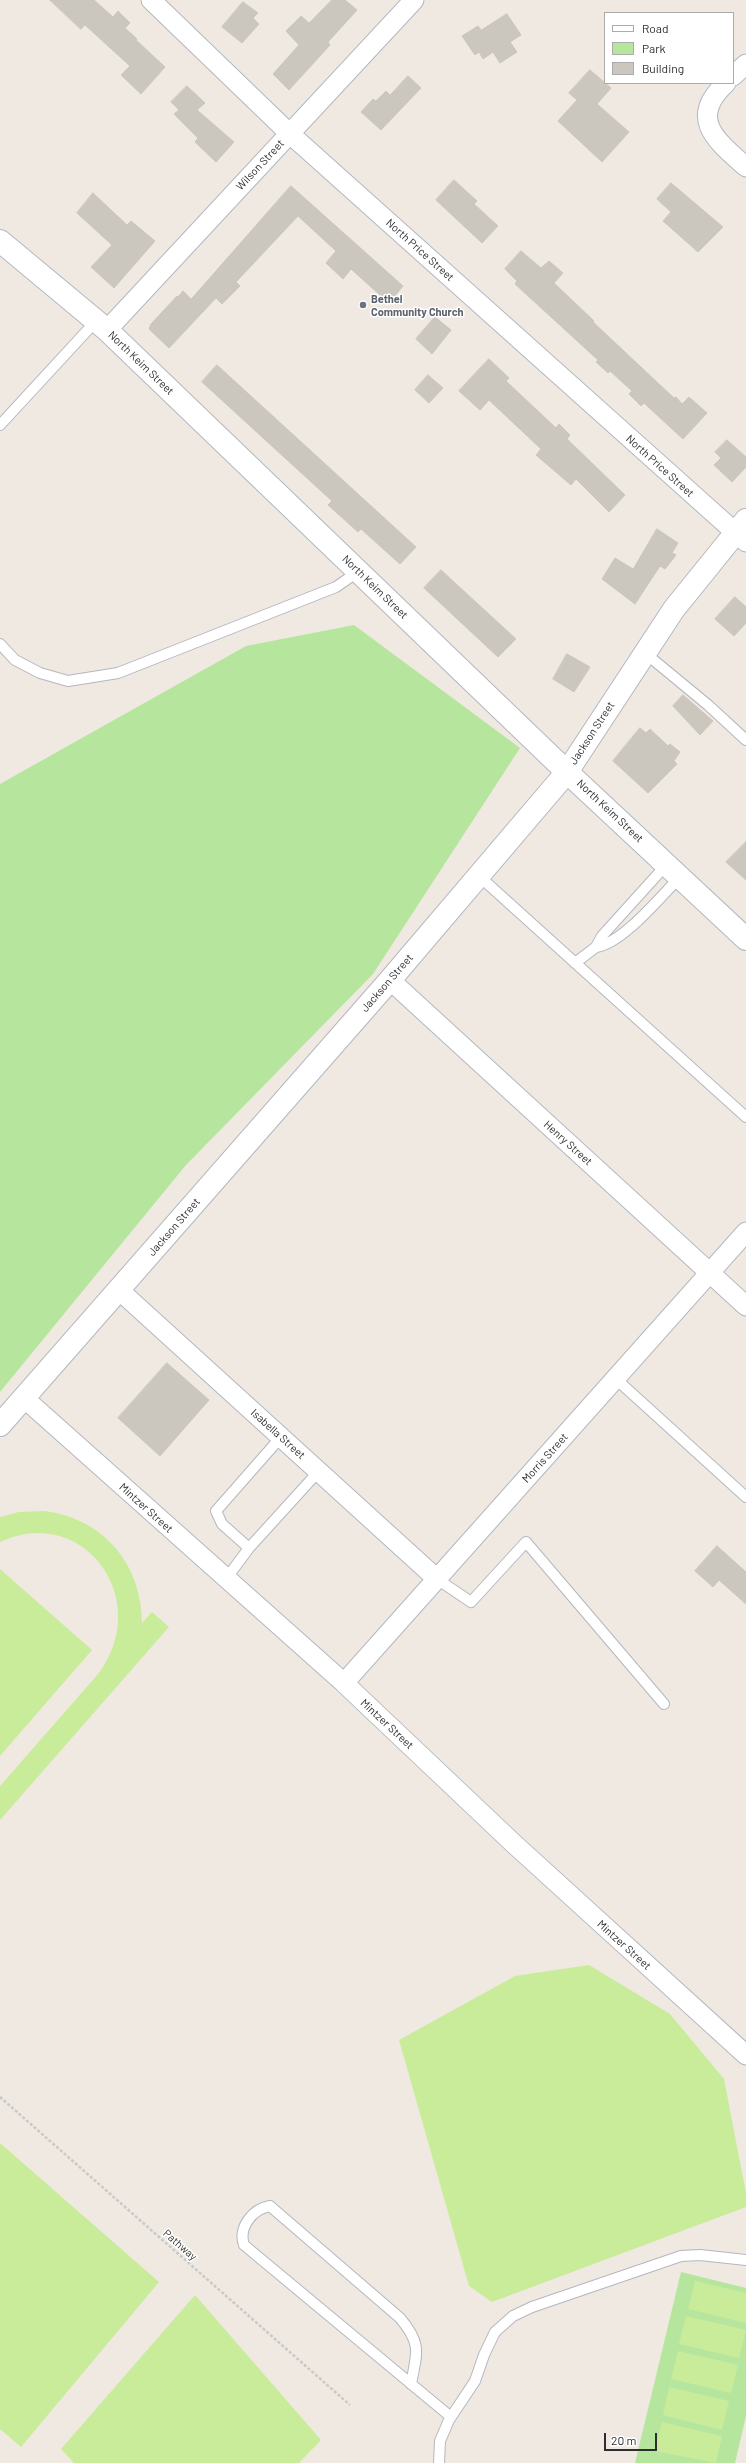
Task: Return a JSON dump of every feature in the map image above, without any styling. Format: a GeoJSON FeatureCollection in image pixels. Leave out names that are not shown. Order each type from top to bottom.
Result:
{"type":"FeatureCollection","features":[{"type":"Feature","properties":{"kind":"street","name":"North Price Street"},"geometry":{"type":"LineString","coordinates":[[151,0],[289,133],[742,532]]}},
{"type":"Feature","properties":{"kind":"street","name":"Wilson Street"},"geometry":{"type":"LineString","coordinates":[[102,326],[289,133],[414,0]]}},
{"type":"Feature","properties":{"kind":"street"},"geometry":{"type":"LineString","coordinates":[[734,75],[746,64]]}},
{"type":"Feature","properties":{"kind":"street"},"geometry":{"type":"LineString","coordinates":[[725,84],[716,92],[708,108],[708,125],[716,140],[746,167]]}},
{"type":"Feature","properties":{"kind":"street","name":"North Keim Street"},"geometry":{"type":"LineString","coordinates":[[0,241],[102,326],[567,772],[674,870],[746,939]]}},
{"type":"Feature","properties":{"kind":"street","name":"Jackson Street"},"geometry":{"type":"LineString","coordinates":[[0,1425],[390,980],[567,772],[674,609],[742,532]]}},
{"type":"Feature","properties":{"kind":"street","name":"Henry Street"},"geometry":{"type":"LineString","coordinates":[[390,980],[746,1306]]}},
{"type":"Feature","properties":{"kind":"street","name":"Morris Street"},"geometry":{"type":"LineString","coordinates":[[344,1683],[746,1232]]}},
{"type":"Feature","properties":{"kind":"street","name":"Isabella Street"},"geometry":{"type":"LineString","coordinates":[[119,1290],[437,1579]]}},
{"type":"Feature","properties":{"kind":"street","name":"Mintzer Street"},"geometry":{"type":"LineString","coordinates":[[24,1398],[344,1683],[513,1843],[746,2055]]}},
{"type":"Feature","properties":{"kind":"lane"},"geometry":{"type":"LineString","coordinates":[[0,425],[102,326]]}},
{"type":"Feature","properties":{"kind":"lane"},"geometry":{"type":"LineString","coordinates":[[0,644],[15,660],[40,673],[68,681],[118,673],[336,587],[359,571]]}},
{"type":"Feature","properties":{"kind":"lane"},"geometry":{"type":"LineString","coordinates":[[645,652],[708,705],[746,740]]}},
{"type":"Feature","properties":{"kind":"lane"},"geometry":{"type":"LineString","coordinates":[[596,947],[606,946],[619,938],[674,870]]}},
{"type":"Feature","properties":{"kind":"lane"},"geometry":{"type":"LineString","coordinates":[[575,963],[596,947],[602,936],[674,870]]}},
{"type":"Feature","properties":{"kind":"lane"},"geometry":{"type":"LineString","coordinates":[[479,876],[746,1117]]}},
{"type":"Feature","properties":{"kind":"lane"},"geometry":{"type":"LineString","coordinates":[[616,1379],[746,1497]]}},
{"type":"Feature","properties":{"kind":"lane"},"geometry":{"type":"LineString","coordinates":[[249,1548],[222,1524],[216,1511],[281,1437]]}},
{"type":"Feature","properties":{"kind":"lane"},"geometry":{"type":"LineString","coordinates":[[226,1579],[249,1548],[319,1471]]}},
{"type":"Feature","properties":{"kind":"lane"},"geometry":{"type":"LineString","coordinates":[[437,1579],[471,1602],[526,1542],[664,1704]]}},
{"type":"Feature","properties":{"kind":"lane"},"geometry":{"type":"LineString","coordinates":[[411,2384],[417,2351],[413,2333],[400,2318],[270,2206],[263,2207],[244,2225],[241,2236],[244,2245],[411,2384],[451,2416]]}},
{"type":"Feature","properties":{"kind":"lane"},"geometry":{"type":"LineString","coordinates":[[439,2463],[440,2441],[451,2416],[475,2382],[484,2355],[495,2332],[513,2316],[532,2307],[681,2256],[700,2255],[746,2260]]}},
{"type":"Feature","properties":{"kind":"path","name":"Pathway"},"geometry":{"type":"LineString","coordinates":[[0,2098],[350,2405]]}},
{"type":"Feature","properties":{"kind":"green space"},"geometry":{"type":"Polygon","coordinates":[[[354,625],[520,748],[373,974],[186,1165],[0,1392],[0,784],[246,646],[354,625]]]}},
{"type":"Feature","properties":{"kind":"green space"},"geometry":{"type":"Polygon","coordinates":[[[44,1511],[65,1515],[84,1523],[101,1534],[127,1563],[135,1582],[140,1602],[142,1623],[152,1612],[169,1627],[0,1820],[0,1786],[99,1673],[114,1644],[118,1615],[113,1588],[101,1565],[82,1547],[58,1535],[30,1533],[0,1542],[0,1517],[19,1512],[44,1511]]]}},
{"type":"Feature","properties":{"kind":"green space"},"geometry":{"type":"Polygon","coordinates":[[[0,1569],[92,1650],[0,1756],[0,1569]]]}},
{"type":"Feature","properties":{"kind":"green space"},"geometry":{"type":"Polygon","coordinates":[[[589,1965],[670,2014],[724,2079],[746,2193],[746,2207],[492,2302],[469,2286],[399,2040],[515,1976],[589,1965]]]}},
{"type":"Feature","properties":{"kind":"green space"},"geometry":{"type":"Polygon","coordinates":[[[0,2143],[159,2282],[21,2447],[0,2429],[0,2143]]]}},
{"type":"Feature","properties":{"kind":"green space"},"geometry":{"type":"Polygon","coordinates":[[[681,2272],[746,2288],[746,2416],[735,2463],[635,2463],[681,2272]]]}},
{"type":"Feature","properties":{"kind":"green space"},"geometry":{"type":"Polygon","coordinates":[[[695,2281],[746,2293],[746,2323],[688,2309],[695,2281]]]}},
{"type":"Feature","properties":{"kind":"green space"},"geometry":{"type":"Polygon","coordinates":[[[195,2295],[321,2440],[299,2463],[74,2463],[61,2449],[195,2295]]]}},
{"type":"Feature","properties":{"kind":"green space"},"geometry":{"type":"Polygon","coordinates":[[[686,2316],[746,2330],[739,2358],[679,2344],[686,2316]]]}},
{"type":"Feature","properties":{"kind":"green space"},"geometry":{"type":"Polygon","coordinates":[[[678,2351],[738,2365],[731,2393],[671,2379],[678,2351]]]}},
{"type":"Feature","properties":{"kind":"green space"},"geometry":{"type":"Polygon","coordinates":[[[669,2387],[729,2401],[722,2430],[663,2415],[669,2387]]]}},
{"type":"Feature","properties":{"kind":"green space"},"geometry":{"type":"Polygon","coordinates":[[[662,2422],[722,2436],[716,2463],[655,2451],[662,2422]]]}},
{"type":"Feature","properties":{"kind":"building"},"geometry":{"type":"Polygon","coordinates":[[[50,0],[94,0],[113,17],[118,11],[130,23],[125,28],[165,67],[141,94],[121,75],[130,66],[85,25],[81,29],[50,0]]]}},
{"type":"Feature","properties":{"kind":"building"},"geometry":{"type":"Polygon","coordinates":[[[332,0],[345,0],[357,10],[328,42],[330,45],[289,90],[273,74],[299,45],[286,31],[301,16],[309,23],[332,0]]]}},
{"type":"Feature","properties":{"kind":"building"},"geometry":{"type":"Polygon","coordinates":[[[243,2],[258,13],[253,18],[259,24],[242,43],[222,27],[243,2]]]}},
{"type":"Feature","properties":{"kind":"building"},"geometry":{"type":"Polygon","coordinates":[[[507,14],[521,35],[510,42],[517,52],[500,63],[493,52],[483,59],[479,52],[475,55],[462,36],[478,26],[481,30],[507,14]]]}},
{"type":"Feature","properties":{"kind":"building"},"geometry":{"type":"Polygon","coordinates":[[[590,70],[604,82],[604,84],[611,88],[597,104],[629,132],[602,162],[558,121],[577,100],[569,93],[590,70]]]}},
{"type":"Feature","properties":{"kind":"building"},"geometry":{"type":"Polygon","coordinates":[[[408,76],[421,88],[381,130],[361,112],[373,99],[376,101],[386,91],[390,95],[408,76]]]}},
{"type":"Feature","properties":{"kind":"building"},"geometry":{"type":"Polygon","coordinates":[[[187,86],[205,103],[197,110],[234,142],[216,162],[195,142],[198,138],[174,114],[179,110],[171,102],[187,86]]]}},
{"type":"Feature","properties":{"kind":"building"},"geometry":{"type":"Polygon","coordinates":[[[454,180],[477,201],[474,204],[498,226],[482,243],[436,200],[454,180]]]}},
{"type":"Feature","properties":{"kind":"building"},"geometry":{"type":"Polygon","coordinates":[[[671,183],[723,227],[698,252],[663,221],[671,212],[657,199],[671,183]]]}},
{"type":"Feature","properties":{"kind":"building"},"geometry":{"type":"Polygon","coordinates":[[[291,186],[403,286],[389,303],[351,269],[343,279],[326,263],[336,251],[298,216],[236,282],[240,286],[222,304],[216,298],[169,348],[149,329],[151,324],[183,291],[191,299],[291,186]]]}},
{"type":"Feature","properties":{"kind":"building"},"geometry":{"type":"Polygon","coordinates":[[[93,193],[127,225],[131,221],[155,241],[114,288],[91,267],[112,245],[77,213],[93,193]]]}},
{"type":"Feature","properties":{"kind":"building"},"geometry":{"type":"Polygon","coordinates":[[[521,251],[541,268],[549,261],[563,273],[554,283],[594,321],[593,322],[674,398],[676,397],[682,404],[689,397],[707,413],[683,439],[644,403],[641,406],[629,394],[632,391],[610,371],[608,373],[596,362],[598,360],[515,284],[517,281],[505,269],[521,251]]]}},
{"type":"Feature","properties":{"kind":"building"},"geometry":{"type":"Polygon","coordinates":[[[435,317],[451,330],[432,354],[416,339],[435,317]]]}},
{"type":"Feature","properties":{"kind":"building"},"geometry":{"type":"Polygon","coordinates":[[[489,359],[509,378],[506,381],[556,428],[559,424],[570,435],[567,439],[625,495],[609,512],[576,479],[571,485],[536,455],[541,449],[489,400],[480,410],[459,391],[489,359]]]}},
{"type":"Feature","properties":{"kind":"building"},"geometry":{"type":"Polygon","coordinates":[[[217,365],[416,547],[400,564],[361,529],[358,532],[328,505],[332,501],[202,382],[217,365]]]}},
{"type":"Feature","properties":{"kind":"building"},"geometry":{"type":"Polygon","coordinates":[[[428,375],[443,388],[429,403],[415,390],[428,375]]]}},
{"type":"Feature","properties":{"kind":"building"},"geometry":{"type":"Polygon","coordinates":[[[727,440],[746,457],[746,467],[732,482],[714,465],[721,458],[715,452],[727,440]]]}},
{"type":"Feature","properties":{"kind":"building"},"geometry":{"type":"Polygon","coordinates":[[[657,529],[678,543],[672,553],[676,555],[665,569],[660,566],[635,604],[602,579],[615,558],[633,569],[657,529]]]}},
{"type":"Feature","properties":{"kind":"building"},"geometry":{"type":"Polygon","coordinates":[[[441,570],[516,639],[498,657],[424,588],[441,570]]]}},
{"type":"Feature","properties":{"kind":"building"},"geometry":{"type":"Polygon","coordinates":[[[735,597],[746,607],[746,623],[734,636],[715,619],[735,597]]]}},
{"type":"Feature","properties":{"kind":"building"},"geometry":{"type":"Polygon","coordinates":[[[567,654],[590,667],[574,692],[553,679],[567,654]]]}},
{"type":"Feature","properties":{"kind":"building"},"geometry":{"type":"Polygon","coordinates":[[[683,695],[713,721],[700,735],[673,706],[683,695]]]}},
{"type":"Feature","properties":{"kind":"building"},"geometry":{"type":"Polygon","coordinates":[[[640,728],[646,733],[650,729],[668,746],[670,744],[680,752],[674,761],[677,764],[648,793],[613,761],[640,728]]]}},
{"type":"Feature","properties":{"kind":"building"},"geometry":{"type":"Polygon","coordinates":[[[746,842],[746,880],[726,862],[746,842]]]}},
{"type":"Feature","properties":{"kind":"building"},"geometry":{"type":"Polygon","coordinates":[[[167,1363],[209,1400],[160,1456],[118,1418],[167,1363]]]}},
{"type":"Feature","properties":{"kind":"building"},"geometry":{"type":"Polygon","coordinates":[[[717,1546],[746,1572],[746,1604],[719,1580],[713,1587],[695,1571],[717,1546]]]}},
{"type":"Feature","properties":{"kind":"place","name":"Bethel Community Church"},"geometry":{"type":"Point","coordinates":[363,305]}}]}
